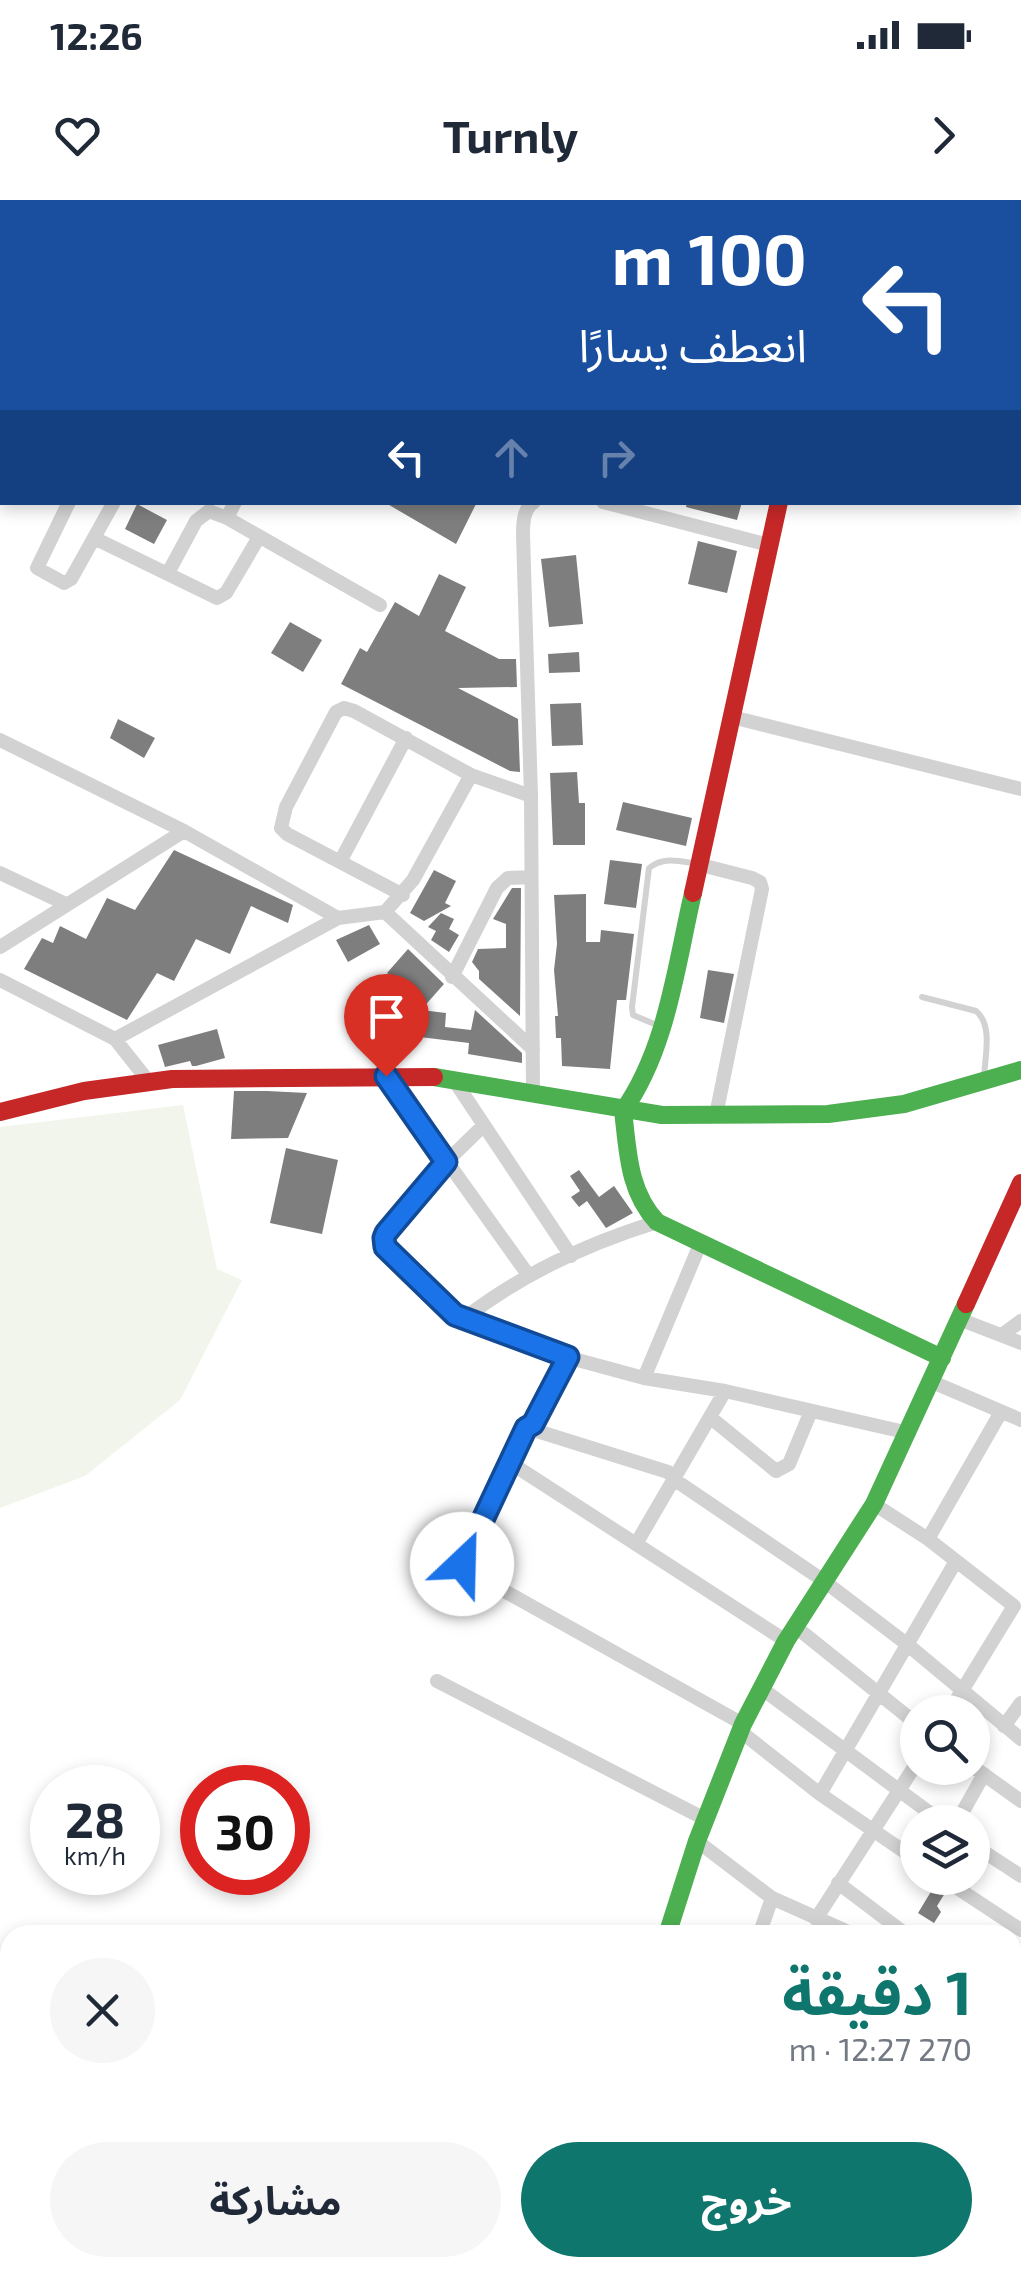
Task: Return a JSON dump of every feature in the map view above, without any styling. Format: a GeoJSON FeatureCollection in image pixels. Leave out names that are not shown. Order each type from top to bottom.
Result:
{"type":"FeatureCollection","features":[{"type":"Feature","properties":{"kind":"street"},"geometry":{"type":"LineString","coordinates":[[68,505],[37,568],[64,583],[112,505]]}},
{"type":"Feature","properties":{"kind":"street"},"geometry":{"type":"LineString","coordinates":[[227,518],[234,505]]}},
{"type":"Feature","properties":{"kind":"street"},"geometry":{"type":"LineString","coordinates":[[529,505],[523,535],[533,1092]]}},
{"type":"Feature","properties":{"kind":"street"},"geometry":{"type":"LineString","coordinates":[[626,505],[657,509],[768,545]]}},
{"type":"Feature","properties":{"kind":"street"},"geometry":{"type":"LineString","coordinates":[[778,505],[701,864],[660,1026],[638,1092],[623,1111],[636,1190],[647,1213],[657,1222],[942,1358]]}},
{"type":"Feature","properties":{"kind":"street"},"geometry":{"type":"LineString","coordinates":[[168,573],[203,513],[209,512],[227,518],[380,605]]}},
{"type":"Feature","properties":{"kind":"street"},"geometry":{"type":"LineString","coordinates":[[94,538],[210,597],[222,597],[260,537]]}},
{"type":"Feature","properties":{"kind":"street"},"geometry":{"type":"LineString","coordinates":[[403,894],[282,828],[286,807],[336,712],[344,708],[354,710],[471,775],[530,796]]}},
{"type":"Feature","properties":{"kind":"street"},"geometry":{"type":"LineString","coordinates":[[732,716],[1021,790]]}},
{"type":"Feature","properties":{"kind":"street"},"geometry":{"type":"LineString","coordinates":[[341,860],[406,738]]}},
{"type":"Feature","properties":{"kind":"street"},"geometry":{"type":"LineString","coordinates":[[1,741],[184,831],[338,918]]}},
{"type":"Feature","properties":{"kind":"street"},"geometry":{"type":"LineString","coordinates":[[115,1039],[338,918],[385,912],[403,894],[471,775]]}},
{"type":"Feature","properties":{"kind":"street"},"geometry":{"type":"LineString","coordinates":[[0,947],[184,831]]}},
{"type":"Feature","properties":{"kind":"street"},"geometry":{"type":"LineString","coordinates":[[701,864],[752,878],[760,882],[762,889],[716,1115]]}},
{"type":"Feature","properties":{"kind":"street"},"geometry":{"type":"LineString","coordinates":[[0,874],[66,904]]}},
{"type":"Feature","properties":{"kind":"street"},"geometry":{"type":"LineString","coordinates":[[452,978],[500,884],[508,878],[531,877]]}},
{"type":"Feature","properties":{"kind":"street"},"geometry":{"type":"LineString","coordinates":[[385,912],[534,1050]]}},
{"type":"Feature","properties":{"kind":"street"},"geometry":{"type":"LineString","coordinates":[[0,980],[115,1039],[150,1082]]}},
{"type":"Feature","properties":{"kind":"street"},"geometry":{"type":"LineString","coordinates":[[0,1112],[84,1091],[150,1082],[386,1076],[454,1080],[623,1111],[692,1116],[847,1111],[904,1104],[1021,1070]]}},
{"type":"Feature","properties":{"kind":"street"},"geometry":{"type":"LineString","coordinates":[[386,1076],[529,1276]]}},
{"type":"Feature","properties":{"kind":"street"},"geometry":{"type":"LineString","coordinates":[[454,1080],[570,1256]]}},
{"type":"Feature","properties":{"kind":"street"},"geometry":{"type":"LineString","coordinates":[[484,1125],[446,1162],[386,1233],[384,1244],[455,1315],[509,1338],[644,1378],[725,1391],[909,1433]]}},
{"type":"Feature","properties":{"kind":"street"},"geometry":{"type":"LineString","coordinates":[[670,1925],[704,1819],[742,1728],[792,1635],[874,1504],[1021,1183]]}},
{"type":"Feature","properties":{"kind":"street"},"geometry":{"type":"LineString","coordinates":[[465,1318],[529,1276],[616,1235],[657,1222]]}},
{"type":"Feature","properties":{"kind":"street"},"geometry":{"type":"LineString","coordinates":[[644,1378],[701,1242]]}},
{"type":"Feature","properties":{"kind":"street"},"geometry":{"type":"LineString","coordinates":[[959,1319],[1021,1343]]}},
{"type":"Feature","properties":{"kind":"street"},"geometry":{"type":"LineString","coordinates":[[1002,1335],[1021,1322]]}},
{"type":"Feature","properties":{"kind":"street"},"geometry":{"type":"LineString","coordinates":[[568,1357],[533,1424],[526,1428],[463,1558],[463,1568],[742,1728],[820,1794],[900,1849]]}},
{"type":"Feature","properties":{"kind":"street"},"geometry":{"type":"LineString","coordinates":[[930,1381],[1021,1420]]}},
{"type":"Feature","properties":{"kind":"street"},"geometry":{"type":"LineString","coordinates":[[636,1544],[725,1391]]}},
{"type":"Feature","properties":{"kind":"street"},"geometry":{"type":"LineString","coordinates":[[711,1418],[776,1470],[782,1470],[789,1464],[810,1411]]}},
{"type":"Feature","properties":{"kind":"street"},"geometry":{"type":"LineString","coordinates":[[928,1539],[1001,1412]]}},
{"type":"Feature","properties":{"kind":"street"},"geometry":{"type":"LineString","coordinates":[[533,1424],[537,1431],[668,1472],[824,1581],[1021,1740]]}},
{"type":"Feature","properties":{"kind":"street"},"geometry":{"type":"LineString","coordinates":[[510,1462],[636,1544],[792,1635],[900,1711]]}},
{"type":"Feature","properties":{"kind":"street"},"geometry":{"type":"LineString","coordinates":[[874,1504],[928,1539],[1017,1609],[962,1693]]}},
{"type":"Feature","properties":{"kind":"street"},"geometry":{"type":"LineString","coordinates":[[820,1794],[956,1561]]}},
{"type":"Feature","properties":{"kind":"street"},"geometry":{"type":"LineString","coordinates":[[437,1681],[704,1819]]}},
{"type":"Feature","properties":{"kind":"street"},"geometry":{"type":"LineString","coordinates":[[761,1688],[919,1805]]}},
{"type":"Feature","properties":{"kind":"street"},"geometry":{"type":"LineString","coordinates":[[1004,1726],[1021,1702]]}},
{"type":"Feature","properties":{"kind":"street"},"geometry":{"type":"LineString","coordinates":[[990,1779],[1021,1801]]}},
{"type":"Feature","properties":{"kind":"street"},"geometry":{"type":"LineString","coordinates":[[816,1919],[902,1785]]}},
{"type":"Feature","properties":{"kind":"street"},"geometry":{"type":"LineString","coordinates":[[697,1841],[772,1898],[831,1925]]}},
{"type":"Feature","properties":{"kind":"street"},"geometry":{"type":"LineString","coordinates":[[990,1856],[1021,1876]]}},
{"type":"Feature","properties":{"kind":"street"},"geometry":{"type":"LineString","coordinates":[[838,1883],[894,1925]]}},
{"type":"Feature","properties":{"kind":"street"},"geometry":{"type":"LineString","coordinates":[[968,1895],[1013,1925]]}},
{"type":"Feature","properties":{"kind":"street"},"geometry":{"type":"LineString","coordinates":[[763,1925],[772,1898]]}},
{"type":"Feature","properties":{"kind":"lane"},"geometry":{"type":"LineString","coordinates":[[660,1026],[638,1020],[632,1007],[649,868],[670,860],[701,864]]}},
{"type":"Feature","properties":{"kind":"lane"},"geometry":{"type":"LineString","coordinates":[[922,997],[976,1011],[983,1017],[987,1026],[984,1082]]}},
{"type":"Feature","properties":{"kind":"shaded area"},"geometry":{"type":"Polygon","coordinates":[[[183,1105],[217,1269],[242,1280],[180,1400],[85,1476],[0,1508],[0,1127],[183,1105]]]}},
{"type":"Feature","properties":{"kind":"building"},"geometry":{"type":"Polygon","coordinates":[[[137,505],[167,520],[154,544],[125,529],[137,505]]]}},
{"type":"Feature","properties":{"kind":"building"},"geometry":{"type":"Polygon","coordinates":[[[389,505],[476,505],[456,544],[389,505]]]}},
{"type":"Feature","properties":{"kind":"building"},"geometry":{"type":"Polygon","coordinates":[[[686,505],[741,505],[737,520],[686,505]]]}},
{"type":"Feature","properties":{"kind":"building"},"geometry":{"type":"Polygon","coordinates":[[[698,541],[737,551],[727,593],[688,584],[698,541]]]}},
{"type":"Feature","properties":{"kind":"building"},"geometry":{"type":"Polygon","coordinates":[[[576,555],[583,624],[549,627],[541,559],[576,555]]]}},
{"type":"Feature","properties":{"kind":"building"},"geometry":{"type":"Polygon","coordinates":[[[439,574],[466,587],[445,631],[499,659],[516,659],[517,687],[458,688],[518,719],[520,772],[510,771],[341,684],[360,648],[367,652],[395,602],[419,616],[439,574]]]}},
{"type":"Feature","properties":{"kind":"building"},"geometry":{"type":"Polygon","coordinates":[[[290,622],[322,640],[303,672],[271,653],[290,622]]]}},
{"type":"Feature","properties":{"kind":"building"},"geometry":{"type":"Polygon","coordinates":[[[579,652],[580,672],[549,673],[548,654],[579,652]]]}},
{"type":"Feature","properties":{"kind":"building"},"geometry":{"type":"Polygon","coordinates":[[[581,703],[583,745],[552,746],[550,704],[581,703]]]}},
{"type":"Feature","properties":{"kind":"building"},"geometry":{"type":"Polygon","coordinates":[[[118,719],[155,738],[144,758],[110,738],[118,719]]]}},
{"type":"Feature","properties":{"kind":"building"},"geometry":{"type":"Polygon","coordinates":[[[577,772],[579,803],[585,803],[585,845],[553,845],[550,773],[577,772]]]}},
{"type":"Feature","properties":{"kind":"building"},"geometry":{"type":"Polygon","coordinates":[[[623,802],[692,818],[686,846],[616,830],[623,802]]]}},
{"type":"Feature","properties":{"kind":"building"},"geometry":{"type":"Polygon","coordinates":[[[174,850],[293,905],[288,923],[251,906],[230,954],[196,939],[174,981],[157,973],[127,1020],[24,969],[42,938],[53,943],[60,926],[86,939],[107,898],[135,910],[174,850]]]}},
{"type":"Feature","properties":{"kind":"building"},"geometry":{"type":"Polygon","coordinates":[[[610,860],[642,864],[636,908],[604,904],[610,860]]]}},
{"type":"Feature","properties":{"kind":"building"},"geometry":{"type":"Polygon","coordinates":[[[434,870],[456,881],[445,903],[451,906],[424,921],[410,913],[434,870]]]}},
{"type":"Feature","properties":{"kind":"building"},"geometry":{"type":"Polygon","coordinates":[[[512,888],[521,888],[520,1016],[479,979],[479,971],[472,962],[478,949],[506,948],[506,924],[493,919],[512,888]]]}},
{"type":"Feature","properties":{"kind":"building"},"geometry":{"type":"Polygon","coordinates":[[[586,894],[586,942],[600,942],[601,930],[634,934],[626,1000],[617,1000],[610,1069],[562,1066],[561,1038],[556,1038],[554,895],[586,894]]]}},
{"type":"Feature","properties":{"kind":"building"},"geometry":{"type":"Polygon","coordinates":[[[441,913],[454,919],[449,929],[459,935],[449,952],[431,940],[436,931],[428,927],[441,913]]]}},
{"type":"Feature","properties":{"kind":"building"},"geometry":{"type":"Polygon","coordinates":[[[369,925],[380,944],[348,962],[336,940],[369,925]]]}},
{"type":"Feature","properties":{"kind":"building"},"geometry":{"type":"Polygon","coordinates":[[[408,949],[444,984],[421,1010],[446,1013],[445,1027],[471,1030],[475,1010],[522,1053],[522,1063],[468,1054],[469,1043],[387,1033],[390,1001],[422,1004],[387,973],[408,949]]]}},
{"type":"Feature","properties":{"kind":"building"},"geometry":{"type":"Polygon","coordinates":[[[708,970],[734,974],[724,1023],[700,1018],[708,970]]]}},
{"type":"Feature","properties":{"kind":"building"},"geometry":{"type":"Polygon","coordinates":[[[217,1029],[225,1058],[196,1066],[190,1061],[165,1067],[158,1045],[217,1029]]]}},
{"type":"Feature","properties":{"kind":"building"},"geometry":{"type":"Polygon","coordinates":[[[234,1091],[307,1093],[288,1138],[231,1139],[234,1091]]]}},
{"type":"Feature","properties":{"kind":"building"},"geometry":{"type":"Polygon","coordinates":[[[286,1148],[338,1160],[322,1234],[270,1223],[286,1148]]]}},
{"type":"Feature","properties":{"kind":"building"},"geometry":{"type":"Polygon","coordinates":[[[579,1170],[599,1197],[614,1186],[633,1213],[606,1228],[587,1201],[579,1207],[571,1197],[580,1191],[570,1176],[579,1170]]]}},
{"type":"Feature","properties":{"kind":"building"},"geometry":{"type":"Polygon","coordinates":[[[929,1895],[944,1895],[934,1923],[918,1913],[929,1895]]]}},
{"type":"Feature","properties":{"kind":"traffic: fast"},"geometry":{"type":"LineString","coordinates":[[693,893],[660,1034],[638,1087],[623,1111],[631,1170],[640,1197],[657,1222],[942,1358]]}},
{"type":"Feature","properties":{"kind":"traffic: fast"},"geometry":{"type":"LineString","coordinates":[[434,1077],[662,1115],[828,1114],[904,1104],[1021,1070]]}},
{"type":"Feature","properties":{"kind":"traffic: fast"},"geometry":{"type":"LineString","coordinates":[[670,1925],[697,1841],[743,1724],[786,1641],[874,1504],[966,1304]]}},
{"type":"Feature","properties":{"kind":"traffic: jam"},"geometry":{"type":"LineString","coordinates":[[693,893],[778,505]]}},
{"type":"Feature","properties":{"kind":"traffic: jam"},"geometry":{"type":"LineString","coordinates":[[0,1112],[84,1091],[172,1079],[434,1077]]}},
{"type":"Feature","properties":{"kind":"traffic: jam"},"geometry":{"type":"LineString","coordinates":[[966,1304],[1021,1183]]}},
{"type":"Feature","properties":{"kind":"route"},"geometry":{"type":"LineString","coordinates":[[386,1076],[446,1162],[386,1233],[385,1247],[455,1315],[568,1357],[533,1424],[526,1428],[462,1564]]}}]}
